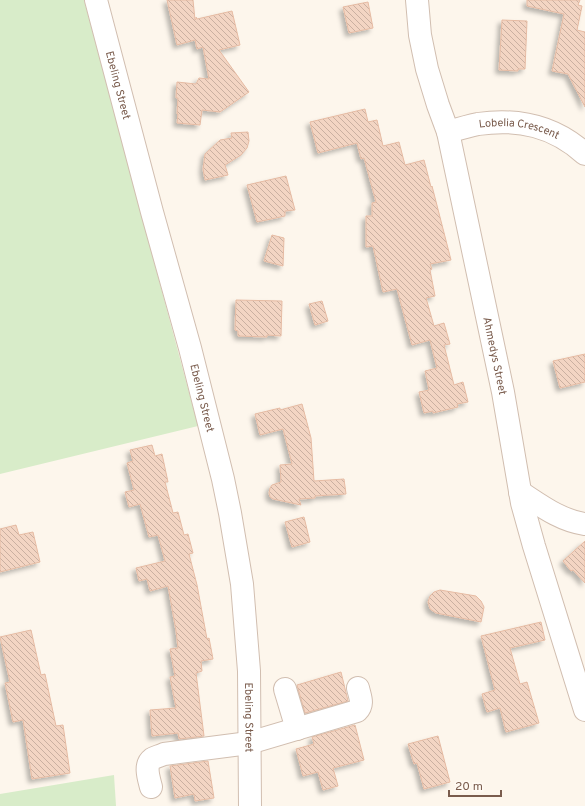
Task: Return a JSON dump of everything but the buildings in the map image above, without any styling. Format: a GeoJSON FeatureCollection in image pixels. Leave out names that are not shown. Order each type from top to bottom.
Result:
{"type":"FeatureCollection","features":[{"type":"Feature","properties":{"kind":"street","name":"Ebeling Street"},"geometry":{"type":"LineString","coordinates":[[96,0],[152,212],[190,348],[224,486],[242,584],[249,671],[250,806]]}},
{"type":"Feature","properties":{"kind":"street","name":"Ahmedys Street"},"geometry":{"type":"LineString","coordinates":[[417,0],[420,35],[427,69],[448,132],[503,392],[522,503],[585,710]]}},
{"type":"Feature","properties":{"kind":"street","name":"Lobelia Crescent"},"geometry":{"type":"LineString","coordinates":[[448,132],[496,122],[522,123],[535,126],[564,138],[585,154]]}},
{"type":"Feature","properties":{"kind":"street"},"geometry":{"type":"LineString","coordinates":[[520,492],[553,513],[583,526]]}},
{"type":"Feature","properties":{"kind":"street"},"geometry":{"type":"LineString","coordinates":[[150,787],[147,766],[153,758],[164,754],[249,743],[357,711],[362,704],[358,688]]}},
{"type":"Feature","properties":{"kind":"street"},"geometry":{"type":"LineString","coordinates":[[285,690],[297,729]]}},
{"type":"Feature","properties":{"kind":"green space"},"geometry":{"type":"Polygon","coordinates":[[[0,0],[84,0],[198,426],[0,474],[0,0]]]}},
{"type":"Feature","properties":{"kind":"green space"},"geometry":{"type":"Polygon","coordinates":[[[114,775],[116,806],[0,806],[0,794],[114,775]]]}}]}
